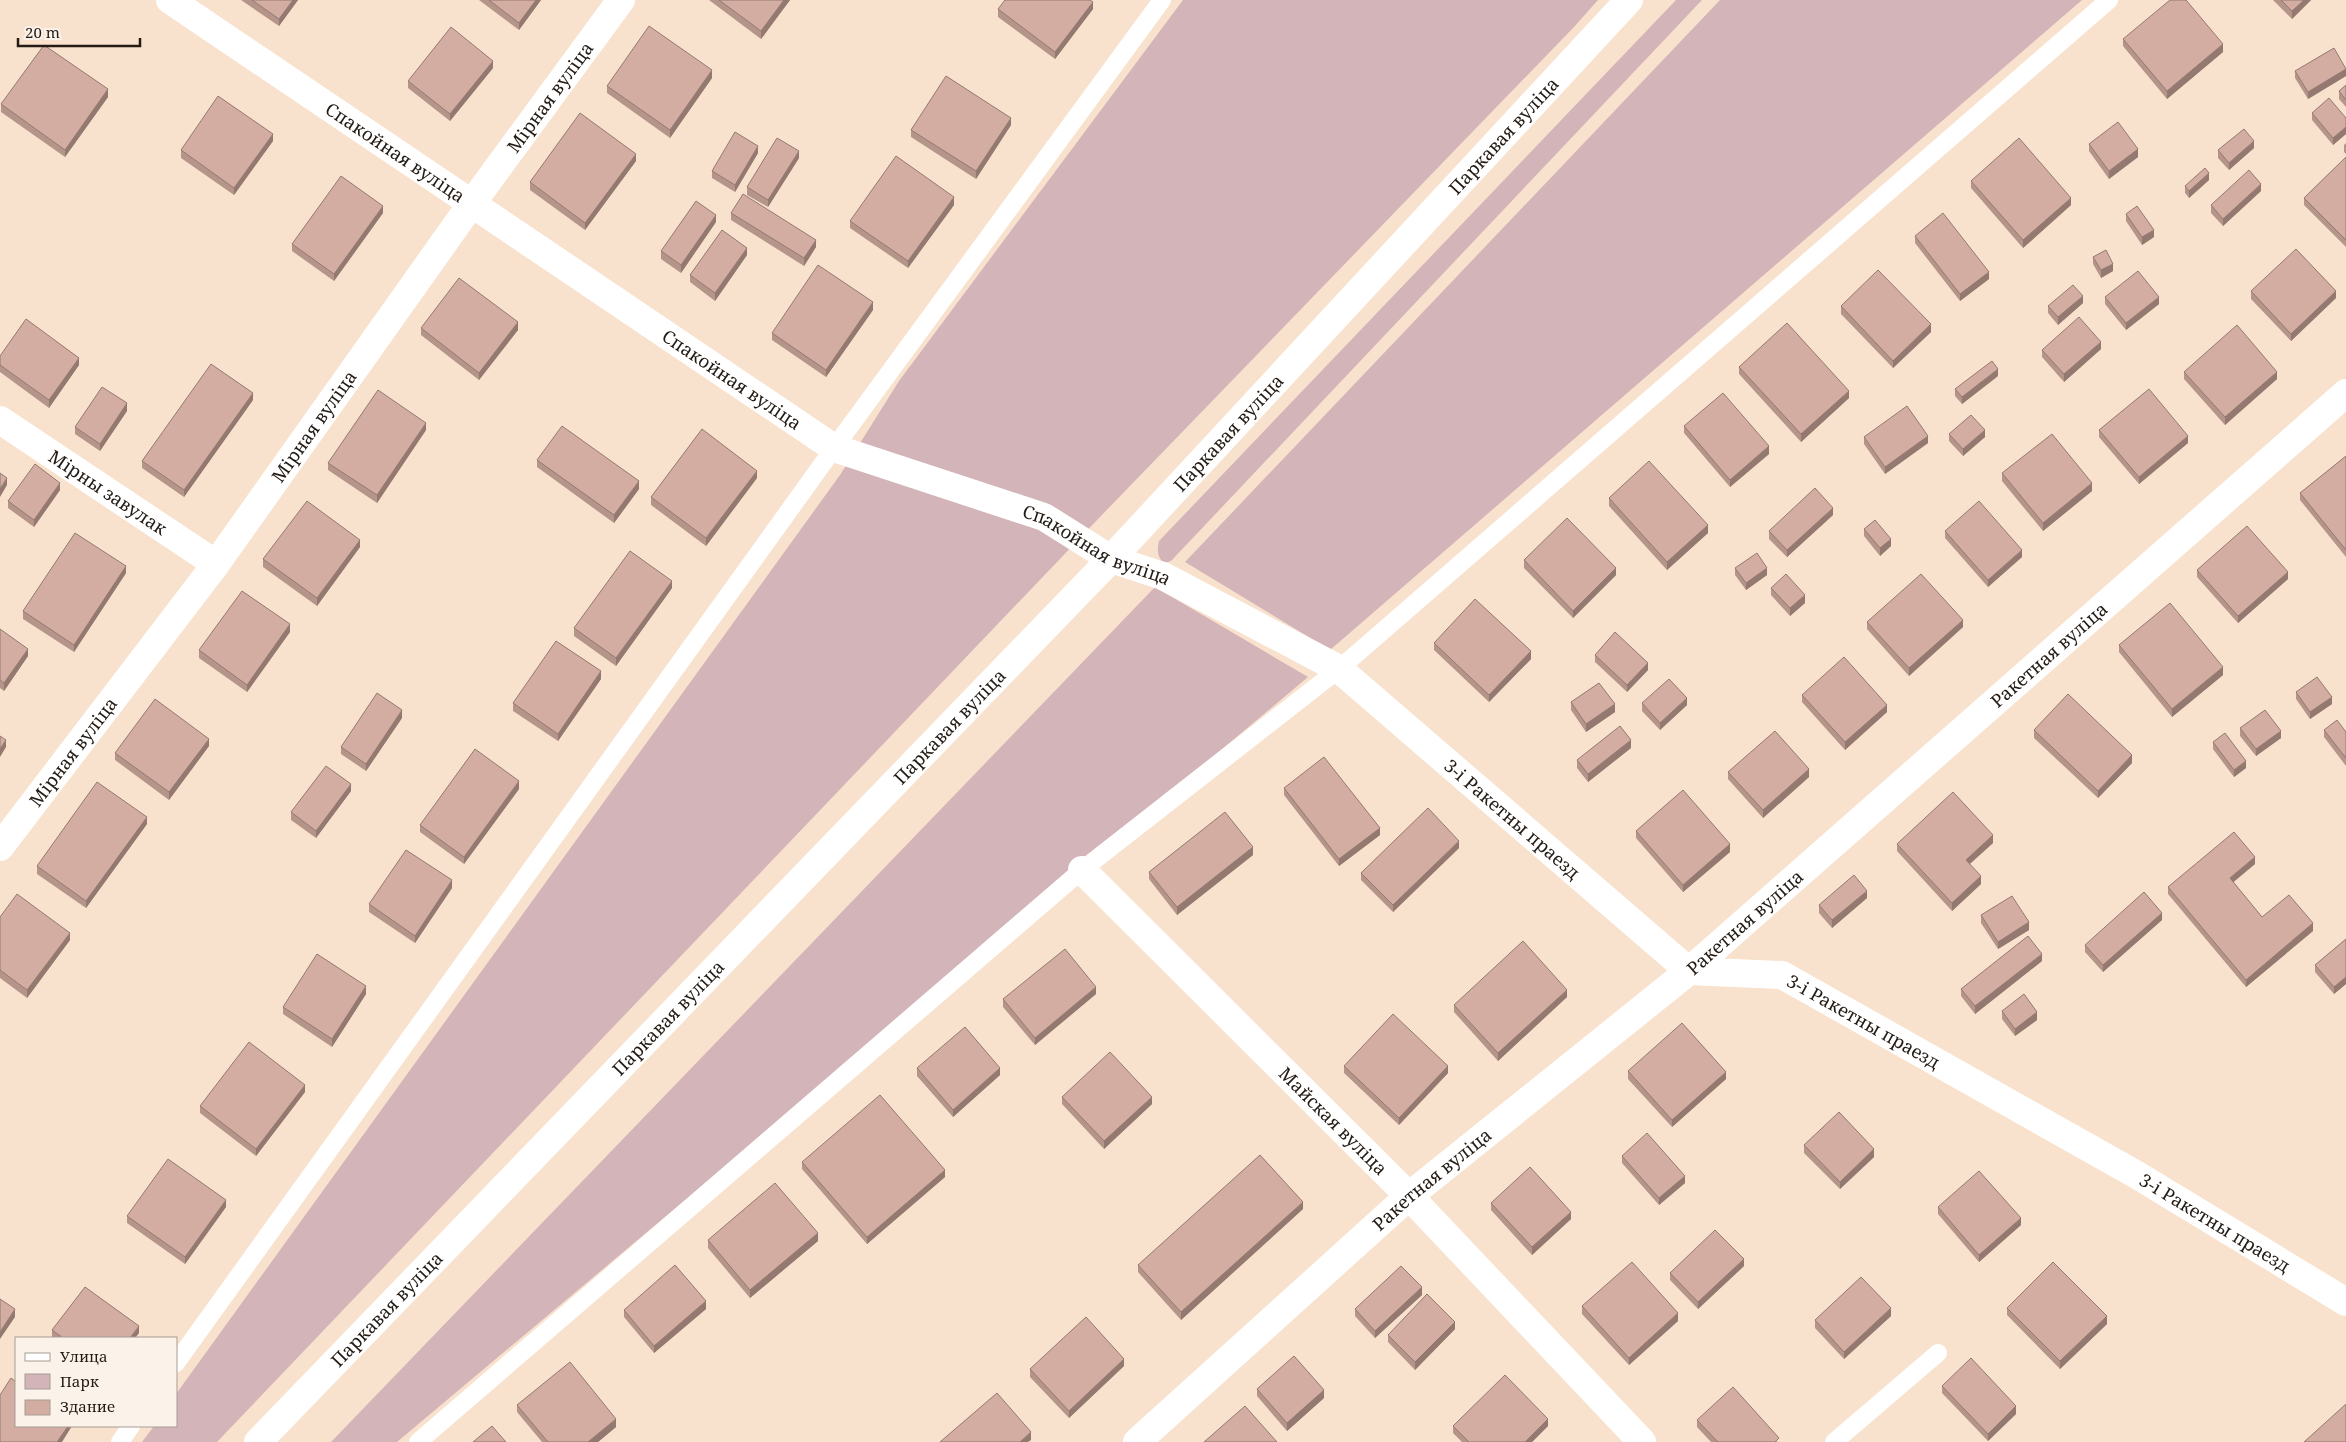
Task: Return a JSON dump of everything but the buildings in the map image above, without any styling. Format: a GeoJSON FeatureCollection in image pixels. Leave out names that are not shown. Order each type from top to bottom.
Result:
{"type":"FeatureCollection","features":[{"type":"Feature","properties":{"kind":"street","name":"Спакойная вуліца"},"geometry":{"type":"LineString","coordinates":[[170,0],[834,448],[1044,517],[1111,559],[1163,576],[1339,669]]}},
{"type":"Feature","properties":{"kind":"street","name":"Мірная вуліца"},"geometry":{"type":"LineString","coordinates":[[0,847],[216,564],[472,203],[621,0]]}},
{"type":"Feature","properties":{"kind":"street","name":"Паркавая вуліца"},"geometry":{"type":"LineString","coordinates":[[258,1442],[1111,559],[1629,0]]}},
{"type":"Feature","properties":{"kind":"street","name":"Ракетная вуліца"},"geometry":{"type":"LineString","coordinates":[[1136,1442],[1409,1196],[1689,971],[2346,393]]}},
{"type":"Feature","properties":{"kind":"street","name":"Мірны завулак"},"geometry":{"type":"LineString","coordinates":[[0,420],[216,564]]}},
{"type":"Feature","properties":{"kind":"street","name":"3-і Ракетны праезд"},"geometry":{"type":"LineString","coordinates":[[1339,669],[1689,971],[1782,975],[2137,1174],[2346,1302]]}},
{"type":"Feature","properties":{"kind":"street","name":"Майская вуліца"},"geometry":{"type":"LineString","coordinates":[[1082,870],[1409,1196],[1642,1442]]}},
{"type":"Feature","properties":{"kind":"lane"},"geometry":{"type":"LineString","coordinates":[[178,1360],[834,448],[1162,0]]}},
{"type":"Feature","properties":{"kind":"lane"},"geometry":{"type":"LineString","coordinates":[[418,1442],[1082,870],[1339,669],[2109,0]]}},
{"type":"Feature","properties":{"kind":"lane"},"geometry":{"type":"LineString","coordinates":[[1834,1442],[1938,1353]]}},
{"type":"Feature","properties":{"kind":"lane"},"geometry":{"type":"LineString","coordinates":[[120,1442],[130,1427]]}},
{"type":"Feature","properties":{"kind":"green space"},"geometry":{"type":"Polygon","coordinates":[[[1183,0],[1598,0],[1099,518],[217,1442],[142,1442],[153,1427],[178,1427],[178,1391],[840,475],[899,381],[1183,0]]]}},
{"type":"Feature","properties":{"kind":"green space"},"geometry":{"type":"Polygon","coordinates":[[[1676,0],[1702,0],[1171,561],[1164,563],[1158,553],[1159,541],[1676,0]]]}},
{"type":"Feature","properties":{"kind":"green space"},"geometry":{"type":"Polygon","coordinates":[[[1720,0],[2082,0],[1330,650],[1185,562],[1720,0]]]}},
{"type":"Feature","properties":{"kind":"green space"},"geometry":{"type":"Polygon","coordinates":[[[1155,587],[1308,677],[397,1442],[331,1442],[1155,587]]]}}]}
